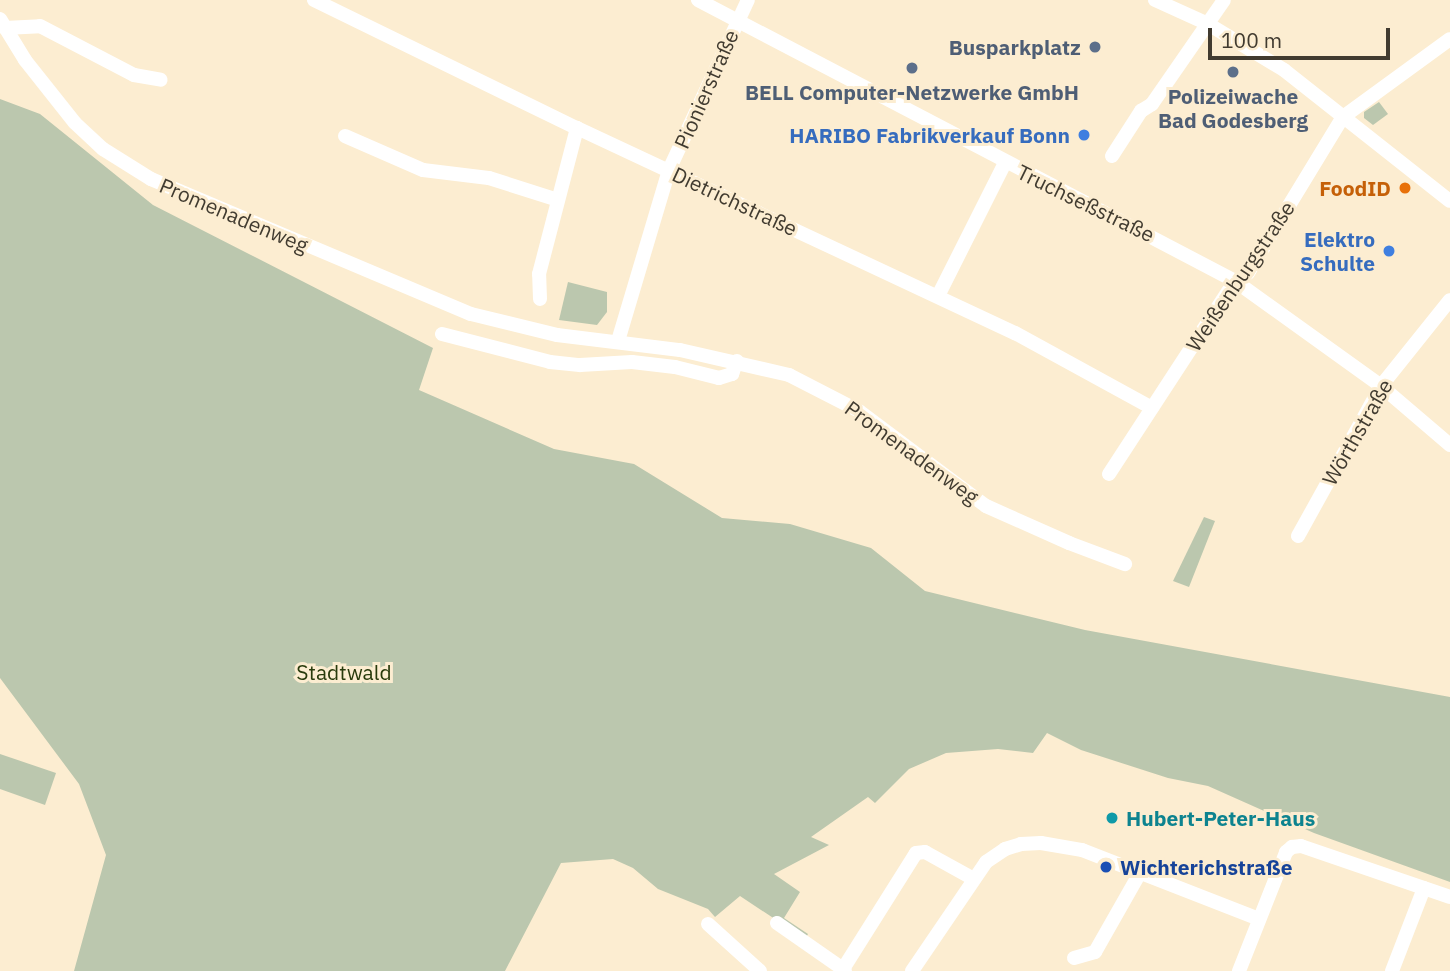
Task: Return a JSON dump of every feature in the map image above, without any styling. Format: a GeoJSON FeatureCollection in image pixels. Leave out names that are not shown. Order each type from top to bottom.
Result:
{"type":"FeatureCollection","features":[{"type":"Feature","properties":{"kind":"street","name":"Dietrichstraße"},"geometry":{"type":"LineString","coordinates":[[314,0],[577,128],[1015,333],[1152,408]]}},
{"type":"Feature","properties":{"kind":"street","name":"Truchseßstraße"},"geometry":{"type":"LineString","coordinates":[[698,0],[1005,163],[1169,244],[1235,281],[1381,386],[1450,445]]}},
{"type":"Feature","properties":{"kind":"street","name":"Pionierstraße"},"geometry":{"type":"LineString","coordinates":[[618,341],[670,170],[748,0]]}},
{"type":"Feature","properties":{"kind":"street"},"geometry":{"type":"LineString","coordinates":[[1155,0],[1208,24],[1284,70],[1450,201]]}},
{"type":"Feature","properties":{"kind":"street"},"geometry":{"type":"LineString","coordinates":[[1112,156],[1141,111],[1152,104],[1224,0]]}},
{"type":"Feature","properties":{"kind":"street","name":"Promenadenweg"},"geometry":{"type":"LineString","coordinates":[[2,23],[40,26],[134,75],[161,80]]}},
{"type":"Feature","properties":{"kind":"street","name":"Promenadenweg"},"geometry":{"type":"LineString","coordinates":[[2,23],[50,94],[75,123],[103,149],[151,179],[445,304],[516,327],[737,361],[789,375],[859,411],[986,506],[1069,543],[1125,564]]}},
{"type":"Feature","properties":{"kind":"street","name":"Weißenburgstraße"},"geometry":{"type":"LineString","coordinates":[[1109,474],[1235,281],[1248,273],[1343,117],[1450,39]]}},
{"type":"Feature","properties":{"kind":"street"},"geometry":{"type":"LineString","coordinates":[[540,299],[539,274],[577,128]]}},
{"type":"Feature","properties":{"kind":"street"},"geometry":{"type":"LineString","coordinates":[[345,136],[435,174],[481,177],[558,200]]}},
{"type":"Feature","properties":{"kind":"street"},"geometry":{"type":"LineString","coordinates":[[938,296],[1005,163]]}},
{"type":"Feature","properties":{"kind":"street","name":"Wörthstraße"},"geometry":{"type":"LineString","coordinates":[[1298,536],[1381,386],[1450,300]]}},
{"type":"Feature","properties":{"kind":"street"},"geometry":{"type":"LineString","coordinates":[[511,350],[516,327]]}},
{"type":"Feature","properties":{"kind":"street"},"geometry":{"type":"LineString","coordinates":[[442,334],[550,362],[580,365],[632,362],[676,367],[719,378],[732,374],[737,361]]}},
{"type":"Feature","properties":{"kind":"street"},"geometry":{"type":"LineString","coordinates":[[912,971],[972,878],[986,862],[1005,849],[1041,843],[1082,850],[1259,919]]}},
{"type":"Feature","properties":{"kind":"street"},"geometry":{"type":"LineString","coordinates":[[1239,971],[1286,852],[1292,847],[1301,846],[1450,897]]}},
{"type":"Feature","properties":{"kind":"street"},"geometry":{"type":"LineString","coordinates":[[777,923],[844,970],[916,853],[925,852],[972,878]]}},
{"type":"Feature","properties":{"kind":"street"},"geometry":{"type":"LineString","coordinates":[[1074,958],[1095,952],[1141,872]]}},
{"type":"Feature","properties":{"kind":"street"},"geometry":{"type":"LineString","coordinates":[[1392,971],[1424,888]]}},
{"type":"Feature","properties":{"kind":"street"},"geometry":{"type":"LineString","coordinates":[[708,924],[760,971]]}},
{"type":"Feature","properties":{"kind":"green space","name":"Stadtwald"},"geometry":{"type":"Polygon","coordinates":[[[0,99],[40,114],[153,205],[433,348],[419,390],[554,449],[634,464],[722,518],[790,524],[871,548],[925,591],[1085,630],[1450,697],[1450,882],[1314,833],[1208,786],[1168,778],[1081,750],[1047,733],[1033,753],[998,749],[946,753],[909,769],[875,803],[868,797],[811,837],[829,845],[774,874],[800,892],[784,918],[808,934],[805,939],[740,896],[715,917],[708,909],[658,889],[633,868],[613,859],[561,863],[505,971],[74,971],[106,855],[79,784],[0,678],[0,99]]]}},
{"type":"Feature","properties":{"kind":"green space"},"geometry":{"type":"Polygon","coordinates":[[[1379,102],[1388,114],[1373,125],[1364,118],[1364,112],[1379,102]]]}},
{"type":"Feature","properties":{"kind":"green space"},"geometry":{"type":"Polygon","coordinates":[[[568,282],[607,292],[607,312],[597,325],[559,320],[568,282]]]}},
{"type":"Feature","properties":{"kind":"green space"},"geometry":{"type":"Polygon","coordinates":[[[1204,517],[1215,521],[1189,587],[1173,581],[1204,517]]]}},
{"type":"Feature","properties":{"kind":"green space"},"geometry":{"type":"Polygon","coordinates":[[[0,754],[56,773],[45,805],[0,789],[0,754]]]}},
{"type":"Feature","properties":{"kind":"place","name":"Busparkplatz"},"geometry":{"type":"Point","coordinates":[1095,47]}},
{"type":"Feature","properties":{"kind":"place","name":"BELL Computer-Netzwerke GmbH"},"geometry":{"type":"Point","coordinates":[912,68]}},
{"type":"Feature","properties":{"kind":"place","name":"Polizeiwache Bad Godesberg"},"geometry":{"type":"Point","coordinates":[1233,72]}},
{"type":"Feature","properties":{"kind":"place","name":"HARIBO Fabrikverkauf Bonn"},"geometry":{"type":"Point","coordinates":[1084,135]}},
{"type":"Feature","properties":{"kind":"place","name":"FoodID"},"geometry":{"type":"Point","coordinates":[1405,188]}},
{"type":"Feature","properties":{"kind":"place","name":"Elektro Schulte"},"geometry":{"type":"Point","coordinates":[1389,251]}},
{"type":"Feature","properties":{"kind":"place","name":"Hubert-Peter-Haus"},"geometry":{"type":"Point","coordinates":[1112,818]}},
{"type":"Feature","properties":{"kind":"place","name":"Wichterichstraße"},"geometry":{"type":"Point","coordinates":[1106,867]}}]}
